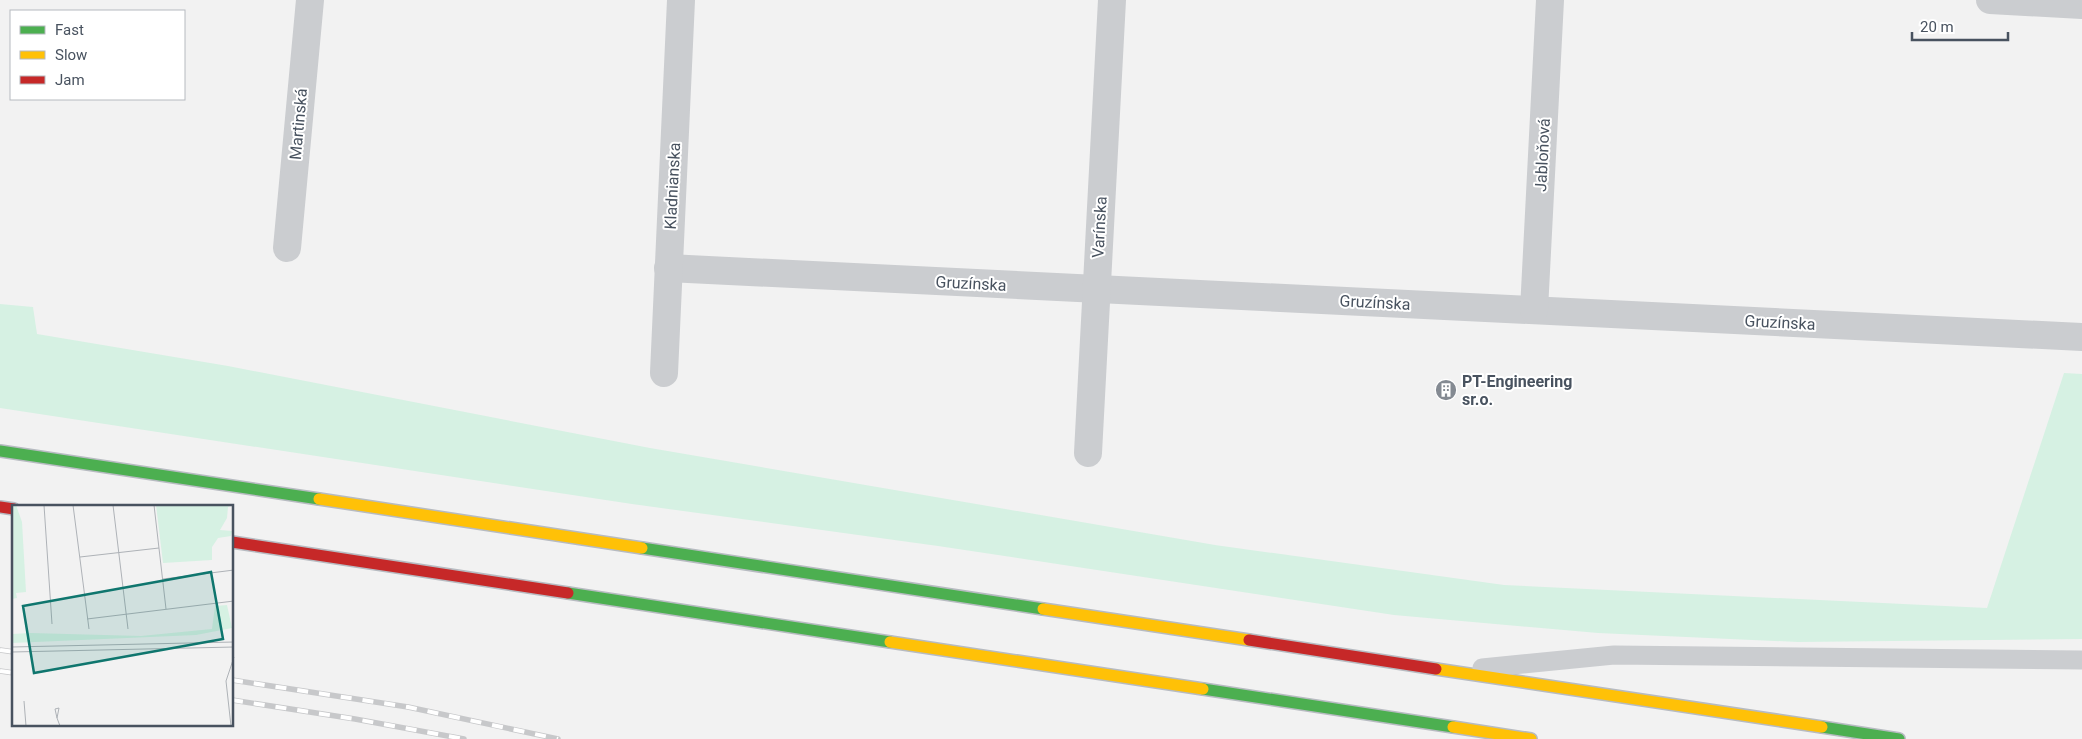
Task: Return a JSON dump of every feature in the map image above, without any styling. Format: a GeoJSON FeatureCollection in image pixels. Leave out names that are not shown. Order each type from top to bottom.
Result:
{"type":"FeatureCollection","features":[{"type":"Feature","properties":{"kind":"highway"},"geometry":{"type":"LineString","coordinates":[[0,452],[1899,739]]}},
{"type":"Feature","properties":{"kind":"highway"},"geometry":{"type":"LineString","coordinates":[[234,542],[1531,739]]}},
{"type":"Feature","properties":{"kind":"street","name":"Martinská"},"geometry":{"type":"LineString","coordinates":[[287,248],[310,0]]}},
{"type":"Feature","properties":{"kind":"street","name":"Kladnianska"},"geometry":{"type":"LineString","coordinates":[[664,373],[682,0]]}},
{"type":"Feature","properties":{"kind":"street","name":"Varínska"},"geometry":{"type":"LineString","coordinates":[[1088,453],[1112,0]]}},
{"type":"Feature","properties":{"kind":"street","name":"Jabloňová"},"geometry":{"type":"LineString","coordinates":[[1534,310],[1550,0]]}},
{"type":"Feature","properties":{"kind":"street"},"geometry":{"type":"LineString","coordinates":[[1990,0],[2082,5]]}},
{"type":"Feature","properties":{"kind":"street","name":"Gruzínska"},"geometry":{"type":"LineString","coordinates":[[668,268],[2082,337]]}},
{"type":"Feature","properties":{"kind":"lane"},"geometry":{"type":"LineString","coordinates":[[1453,671],[1614,655],[2082,660]]}},
{"type":"Feature","properties":{"kind":"green space"},"geometry":{"type":"Polygon","coordinates":[[[0,304],[33,307],[37,334],[228,366],[650,448],[1215,545],[1504,585],[1987,608],[2064,373],[2082,374],[2082,639],[1798,642],[1598,633],[1394,615],[938,546],[632,504],[0,408],[0,304]]]}},
{"type":"Feature","properties":{"kind":"railway"},"geometry":{"type":"LineString","coordinates":[[0,650],[12,652]]}},
{"type":"Feature","properties":{"kind":"railway"},"geometry":{"type":"LineString","coordinates":[[0,671],[12,673]]}},
{"type":"Feature","properties":{"kind":"railway"},"geometry":{"type":"LineString","coordinates":[[234,680],[408,707],[558,739]]}},
{"type":"Feature","properties":{"kind":"railway"},"geometry":{"type":"LineString","coordinates":[[234,700],[355,719],[464,739]]}},
{"type":"Feature","properties":{"kind":"traffic: fast"},"geometry":{"type":"LineString","coordinates":[[0,451],[319,499]]}},
{"type":"Feature","properties":{"kind":"traffic: fast"},"geometry":{"type":"LineString","coordinates":[[642,548],[1043,609]]}},
{"type":"Feature","properties":{"kind":"traffic: fast"},"geometry":{"type":"LineString","coordinates":[[568,593],[890,642]]}},
{"type":"Feature","properties":{"kind":"traffic: fast"},"geometry":{"type":"LineString","coordinates":[[1203,689],[1453,727]]}},
{"type":"Feature","properties":{"kind":"traffic: fast"},"geometry":{"type":"LineString","coordinates":[[1822,727],[1899,739]]}},
{"type":"Feature","properties":{"kind":"traffic: slow"},"geometry":{"type":"LineString","coordinates":[[319,499],[642,548]]}},
{"type":"Feature","properties":{"kind":"traffic: slow"},"geometry":{"type":"LineString","coordinates":[[1043,609],[1249,640]]}},
{"type":"Feature","properties":{"kind":"traffic: slow"},"geometry":{"type":"LineString","coordinates":[[890,642],[1203,689]]}},
{"type":"Feature","properties":{"kind":"traffic: slow"},"geometry":{"type":"LineString","coordinates":[[1436,669],[1822,727]]}},
{"type":"Feature","properties":{"kind":"traffic: slow"},"geometry":{"type":"LineString","coordinates":[[1453,727],[1531,739]]}},
{"type":"Feature","properties":{"kind":"traffic: jam"},"geometry":{"type":"LineString","coordinates":[[0,507],[12,509]]}},
{"type":"Feature","properties":{"kind":"traffic: jam"},"geometry":{"type":"LineString","coordinates":[[234,542],[568,593]]}},
{"type":"Feature","properties":{"kind":"traffic: jam"},"geometry":{"type":"LineString","coordinates":[[1249,640],[1436,669]]}},
{"type":"Feature","properties":{"kind":"place","name":"PT-Engineering sr.o."},"geometry":{"type":"Point","coordinates":[1446,390]}}]}
